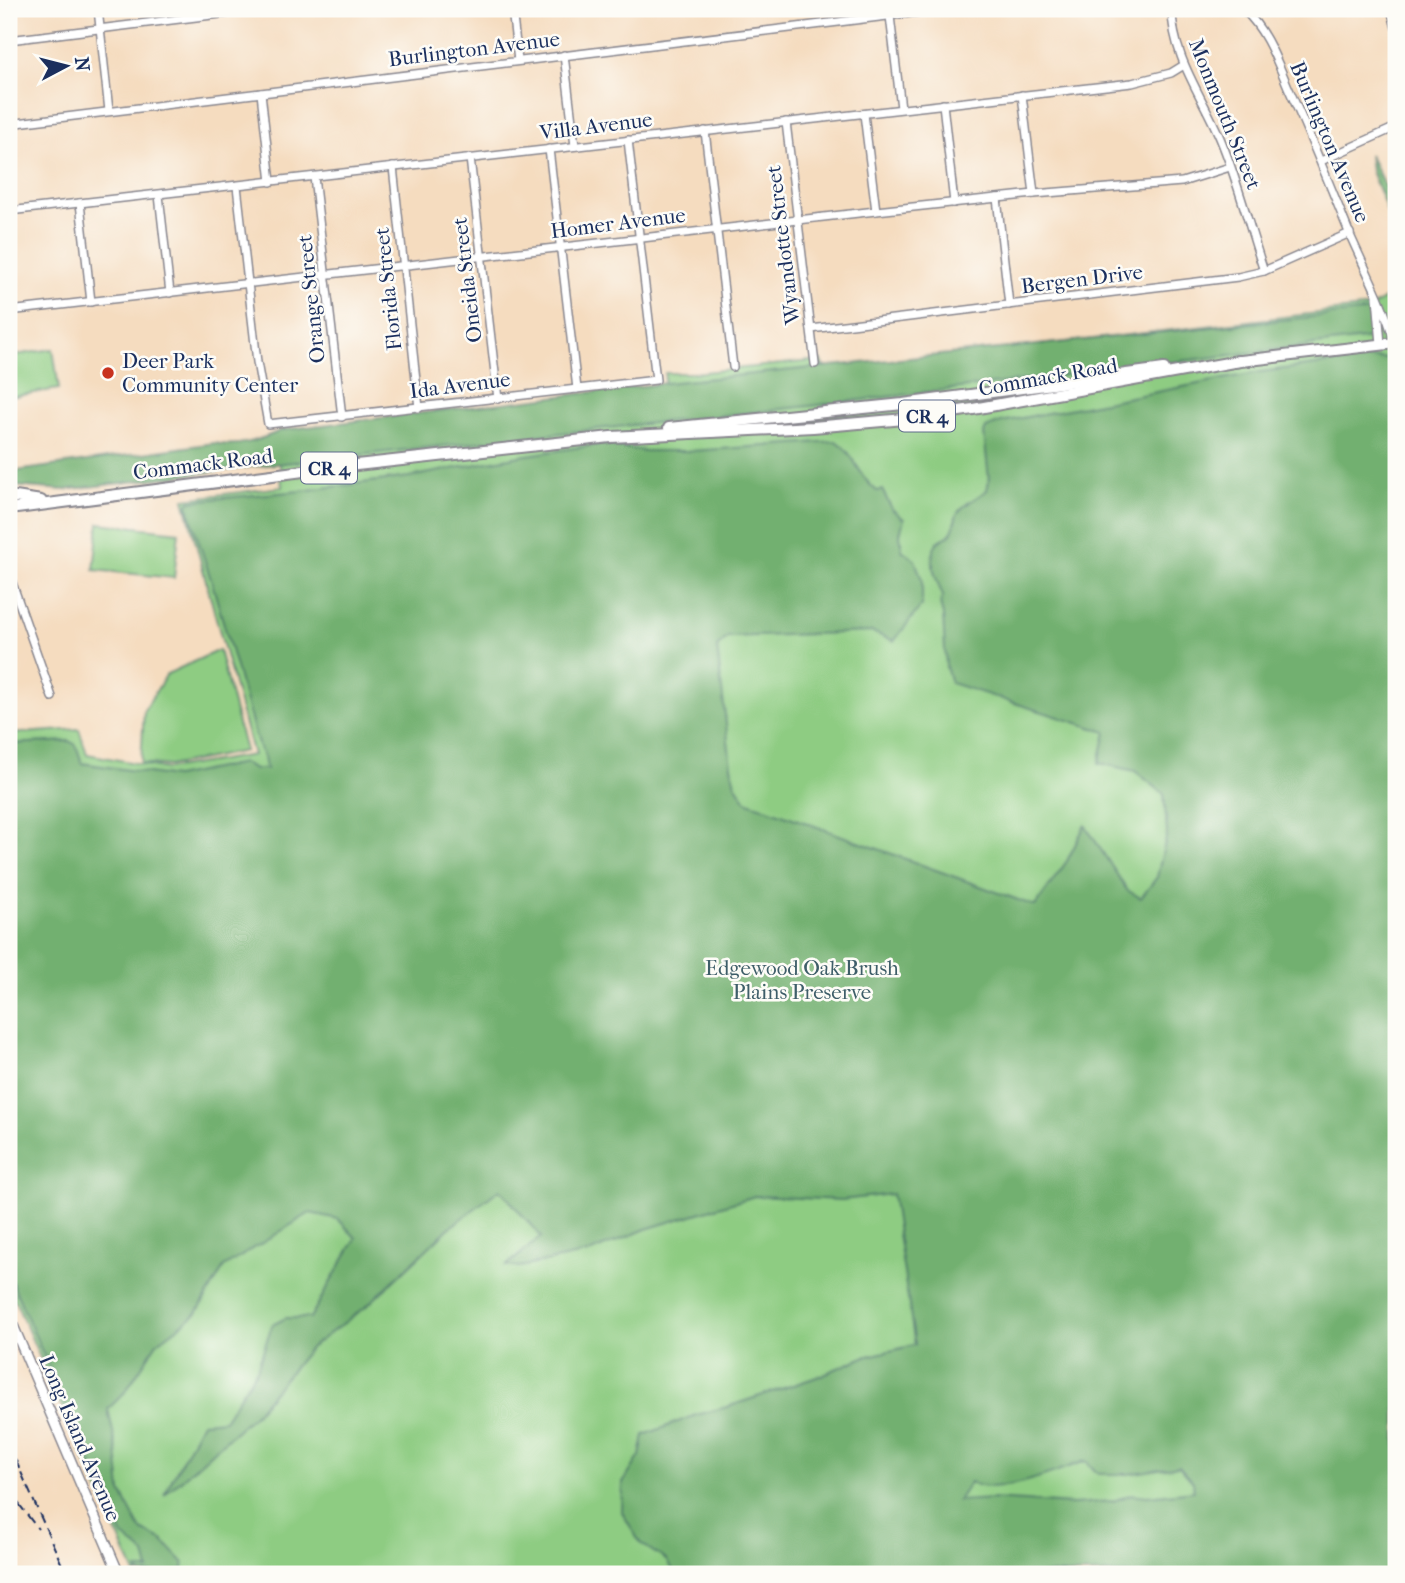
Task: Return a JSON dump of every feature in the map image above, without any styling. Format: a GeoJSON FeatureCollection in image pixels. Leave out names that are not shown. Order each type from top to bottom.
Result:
{"type":"FeatureCollection","features":[{"type":"Feature","properties":{"kind":"main road","name":"Commack Road"},"geometry":{"type":"LineString","coordinates":[[9,509],[324,469],[611,438],[658,429],[903,404],[1120,374],[1396,343]]}},
{"type":"Feature","properties":{"kind":"main road"},"geometry":{"type":"LineString","coordinates":[[9,496],[47,503]]}},
{"type":"Feature","properties":{"kind":"street"},"geometry":{"type":"LineString","coordinates":[[98,9],[109,111]]}},
{"type":"Feature","properties":{"kind":"street"},"geometry":{"type":"LineString","coordinates":[[9,40],[261,9]]}},
{"type":"Feature","properties":{"kind":"street"},"geometry":{"type":"LineString","coordinates":[[512,9],[519,61]]}},
{"type":"Feature","properties":{"kind":"street","name":"Burlington Avenue"},"geometry":{"type":"LineString","coordinates":[[9,124],[944,9]]}},
{"type":"Feature","properties":{"kind":"street","name":"Monmouth Street"},"geometry":{"type":"LineString","coordinates":[[1172,9],[1176,42],[1184,65],[1220,138],[1264,271]]}},
{"type":"Feature","properties":{"kind":"street","name":"Burlington Avenue"},"geometry":{"type":"LineString","coordinates":[[1244,9],[1266,38],[1385,309],[1396,343]]}},
{"type":"Feature","properties":{"kind":"street"},"geometry":{"type":"LineString","coordinates":[[1391,9],[1396,28]]}},
{"type":"Feature","properties":{"kind":"street"},"geometry":{"type":"LineString","coordinates":[[890,16],[901,108]]}},
{"type":"Feature","properties":{"kind":"street"},"geometry":{"type":"LineString","coordinates":[[564,55],[575,146]]}},
{"type":"Feature","properties":{"kind":"street","name":"Villa Avenue"},"geometry":{"type":"LineString","coordinates":[[9,211],[1152,79],[1184,65]]}},
{"type":"Feature","properties":{"kind":"street"},"geometry":{"type":"LineString","coordinates":[[261,93],[271,182]]}},
{"type":"Feature","properties":{"kind":"street"},"geometry":{"type":"LineString","coordinates":[[1022,95],[1034,194]]}},
{"type":"Feature","properties":{"kind":"street"},"geometry":{"type":"LineString","coordinates":[[943,104],[954,203]]}},
{"type":"Feature","properties":{"kind":"street"},"geometry":{"type":"LineString","coordinates":[[864,114],[876,211]]}},
{"type":"Feature","properties":{"kind":"street","name":"Wyandotte Street"},"geometry":{"type":"LineString","coordinates":[[786,122],[815,364]]}},
{"type":"Feature","properties":{"kind":"street"},"geometry":{"type":"LineString","coordinates":[[1321,161],[1396,127]]}},
{"type":"Feature","properties":{"kind":"street"},"geometry":{"type":"LineString","coordinates":[[705,131],[733,367]]}},
{"type":"Feature","properties":{"kind":"street"},"geometry":{"type":"LineString","coordinates":[[628,140],[639,238]]}},
{"type":"Feature","properties":{"kind":"street"},"geometry":{"type":"LineString","coordinates":[[549,149],[578,389]]}},
{"type":"Feature","properties":{"kind":"street","name":"Oneida Street"},"geometry":{"type":"LineString","coordinates":[[470,158],[498,398]]}},
{"type":"Feature","properties":{"kind":"street","name":"Florida Street"},"geometry":{"type":"LineString","coordinates":[[393,167],[419,408]]}},
{"type":"Feature","properties":{"kind":"street","name":"Homer Avenue"},"geometry":{"type":"LineString","coordinates":[[10,310],[876,211],[1182,182],[1230,167]]}},
{"type":"Feature","properties":{"kind":"street","name":"Orange Street"},"geometry":{"type":"LineString","coordinates":[[314,177],[342,417]]}},
{"type":"Feature","properties":{"kind":"street"},"geometry":{"type":"LineString","coordinates":[[237,186],[248,284]]}},
{"type":"Feature","properties":{"kind":"street"},"geometry":{"type":"LineString","coordinates":[[159,195],[170,293]]}},
{"type":"Feature","properties":{"kind":"street"},"geometry":{"type":"LineString","coordinates":[[997,198],[1009,305]]}},
{"type":"Feature","properties":{"kind":"street"},"geometry":{"type":"LineString","coordinates":[[80,203],[91,302]]}},
{"type":"Feature","properties":{"kind":"street","name":"Bergen Drive"},"geometry":{"type":"LineString","coordinates":[[811,329],[1238,277],[1264,271],[1350,233]]}},
{"type":"Feature","properties":{"kind":"street","name":"Ida Avenue"},"geometry":{"type":"LineString","coordinates":[[248,284],[257,362],[268,424],[419,408],[656,380],[639,238]]}},
{"type":"Feature","properties":{"kind":"street"},"geometry":{"type":"LineString","coordinates":[[9,278],[10,310]]}},
{"type":"Feature","properties":{"kind":"street","name":"Burlington Avenue"},"geometry":{"type":"LineString","coordinates":[[1376,293],[1381,344]]}},
{"type":"Feature","properties":{"kind":"street"},"geometry":{"type":"LineString","coordinates":[[9,574],[52,697]]}},
{"type":"Feature","properties":{"kind":"street","name":"Long Island Avenue"},"geometry":{"type":"LineString","coordinates":[[9,1316],[119,1574]]}},
{"type":"Feature","properties":{"kind":"green space"},"geometry":{"type":"Polygon","coordinates":[[[1369,154],[1396,209],[1396,233],[1371,171],[1369,154]]]}},
{"type":"Feature","properties":{"kind":"green space","name":"Edgewood Oak Brush Plains Preserve"},"geometry":{"type":"Polygon","coordinates":[[[1386,298],[1396,299],[1396,1574],[135,1574],[9,1287],[9,734],[79,729],[87,754],[167,769],[253,755],[184,499],[282,487],[277,434],[664,388],[665,373],[694,373],[821,360],[824,370],[1371,307],[1386,298]]]}},
{"type":"Feature","properties":{"kind":"green space"},"geometry":{"type":"Polygon","coordinates":[[[1370,311],[1372,338],[828,404],[267,465],[64,490],[14,486],[9,478],[9,472],[214,443],[240,444],[282,430],[674,382],[1370,311]]]}},
{"type":"Feature","properties":{"kind":"green space"},"geometry":{"type":"Polygon","coordinates":[[[53,349],[59,389],[9,397],[9,356],[53,349]]]}},
{"type":"Feature","properties":{"kind":"green space","name":"Edgewood Oak Brush Plains Preserve"},"geometry":{"type":"Polygon","coordinates":[[[1371,358],[1396,359],[1396,1574],[675,1574],[666,1560],[640,1543],[622,1512],[623,1483],[640,1456],[644,1435],[696,1415],[814,1378],[864,1357],[915,1345],[892,1194],[842,1200],[755,1196],[646,1229],[589,1253],[520,1267],[506,1266],[541,1237],[500,1189],[448,1229],[367,1306],[310,1348],[255,1414],[164,1495],[202,1422],[224,1420],[257,1369],[272,1325],[286,1318],[310,1318],[356,1238],[338,1219],[310,1213],[224,1267],[197,1313],[157,1343],[126,1391],[108,1409],[117,1450],[121,1491],[130,1510],[141,1530],[162,1540],[184,1563],[182,1574],[139,1574],[137,1570],[149,1570],[145,1554],[122,1535],[9,1276],[9,744],[69,741],[76,745],[82,763],[175,777],[243,763],[255,769],[266,769],[189,511],[190,501],[409,477],[602,444],[643,451],[690,451],[836,441],[848,452],[871,486],[877,491],[882,490],[892,509],[904,519],[900,534],[902,550],[915,560],[922,580],[922,605],[894,641],[872,632],[728,637],[717,647],[731,766],[735,784],[746,801],[1035,906],[1067,861],[1085,825],[1127,890],[1141,898],[1157,877],[1167,833],[1164,794],[1135,771],[1099,763],[1106,732],[951,683],[946,667],[940,604],[943,596],[932,555],[938,542],[952,532],[960,510],[987,490],[989,480],[984,433],[986,428],[1001,422],[1260,372],[1371,358]],[[1086,1461],[1011,1485],[982,1486],[970,1482],[958,1501],[993,1499],[1073,1504],[1113,1501],[1132,1494],[1147,1496],[1194,1491],[1193,1482],[1179,1466],[1128,1474],[1098,1474],[1086,1461]]]}},
{"type":"Feature","properties":{"kind":"green space"},"geometry":{"type":"Polygon","coordinates":[[[99,523],[179,532],[174,578],[94,570],[99,523]]]}},
{"type":"Feature","properties":{"kind":"green space"},"geometry":{"type":"Polygon","coordinates":[[[219,650],[245,751],[169,766],[141,763],[144,710],[167,674],[219,650]]]}},
{"type":"Feature","properties":{"kind":"railway"},"geometry":{"type":"LineString","coordinates":[[9,1445],[66,1574]]}},
{"type":"Feature","properties":{"kind":"railway"},"geometry":{"type":"LineString","coordinates":[[9,1491],[38,1529]]}},
{"type":"Feature","properties":{"kind":"place","name":"Deer Park Community Center"},"geometry":{"type":"Point","coordinates":[108,373]}}]}
